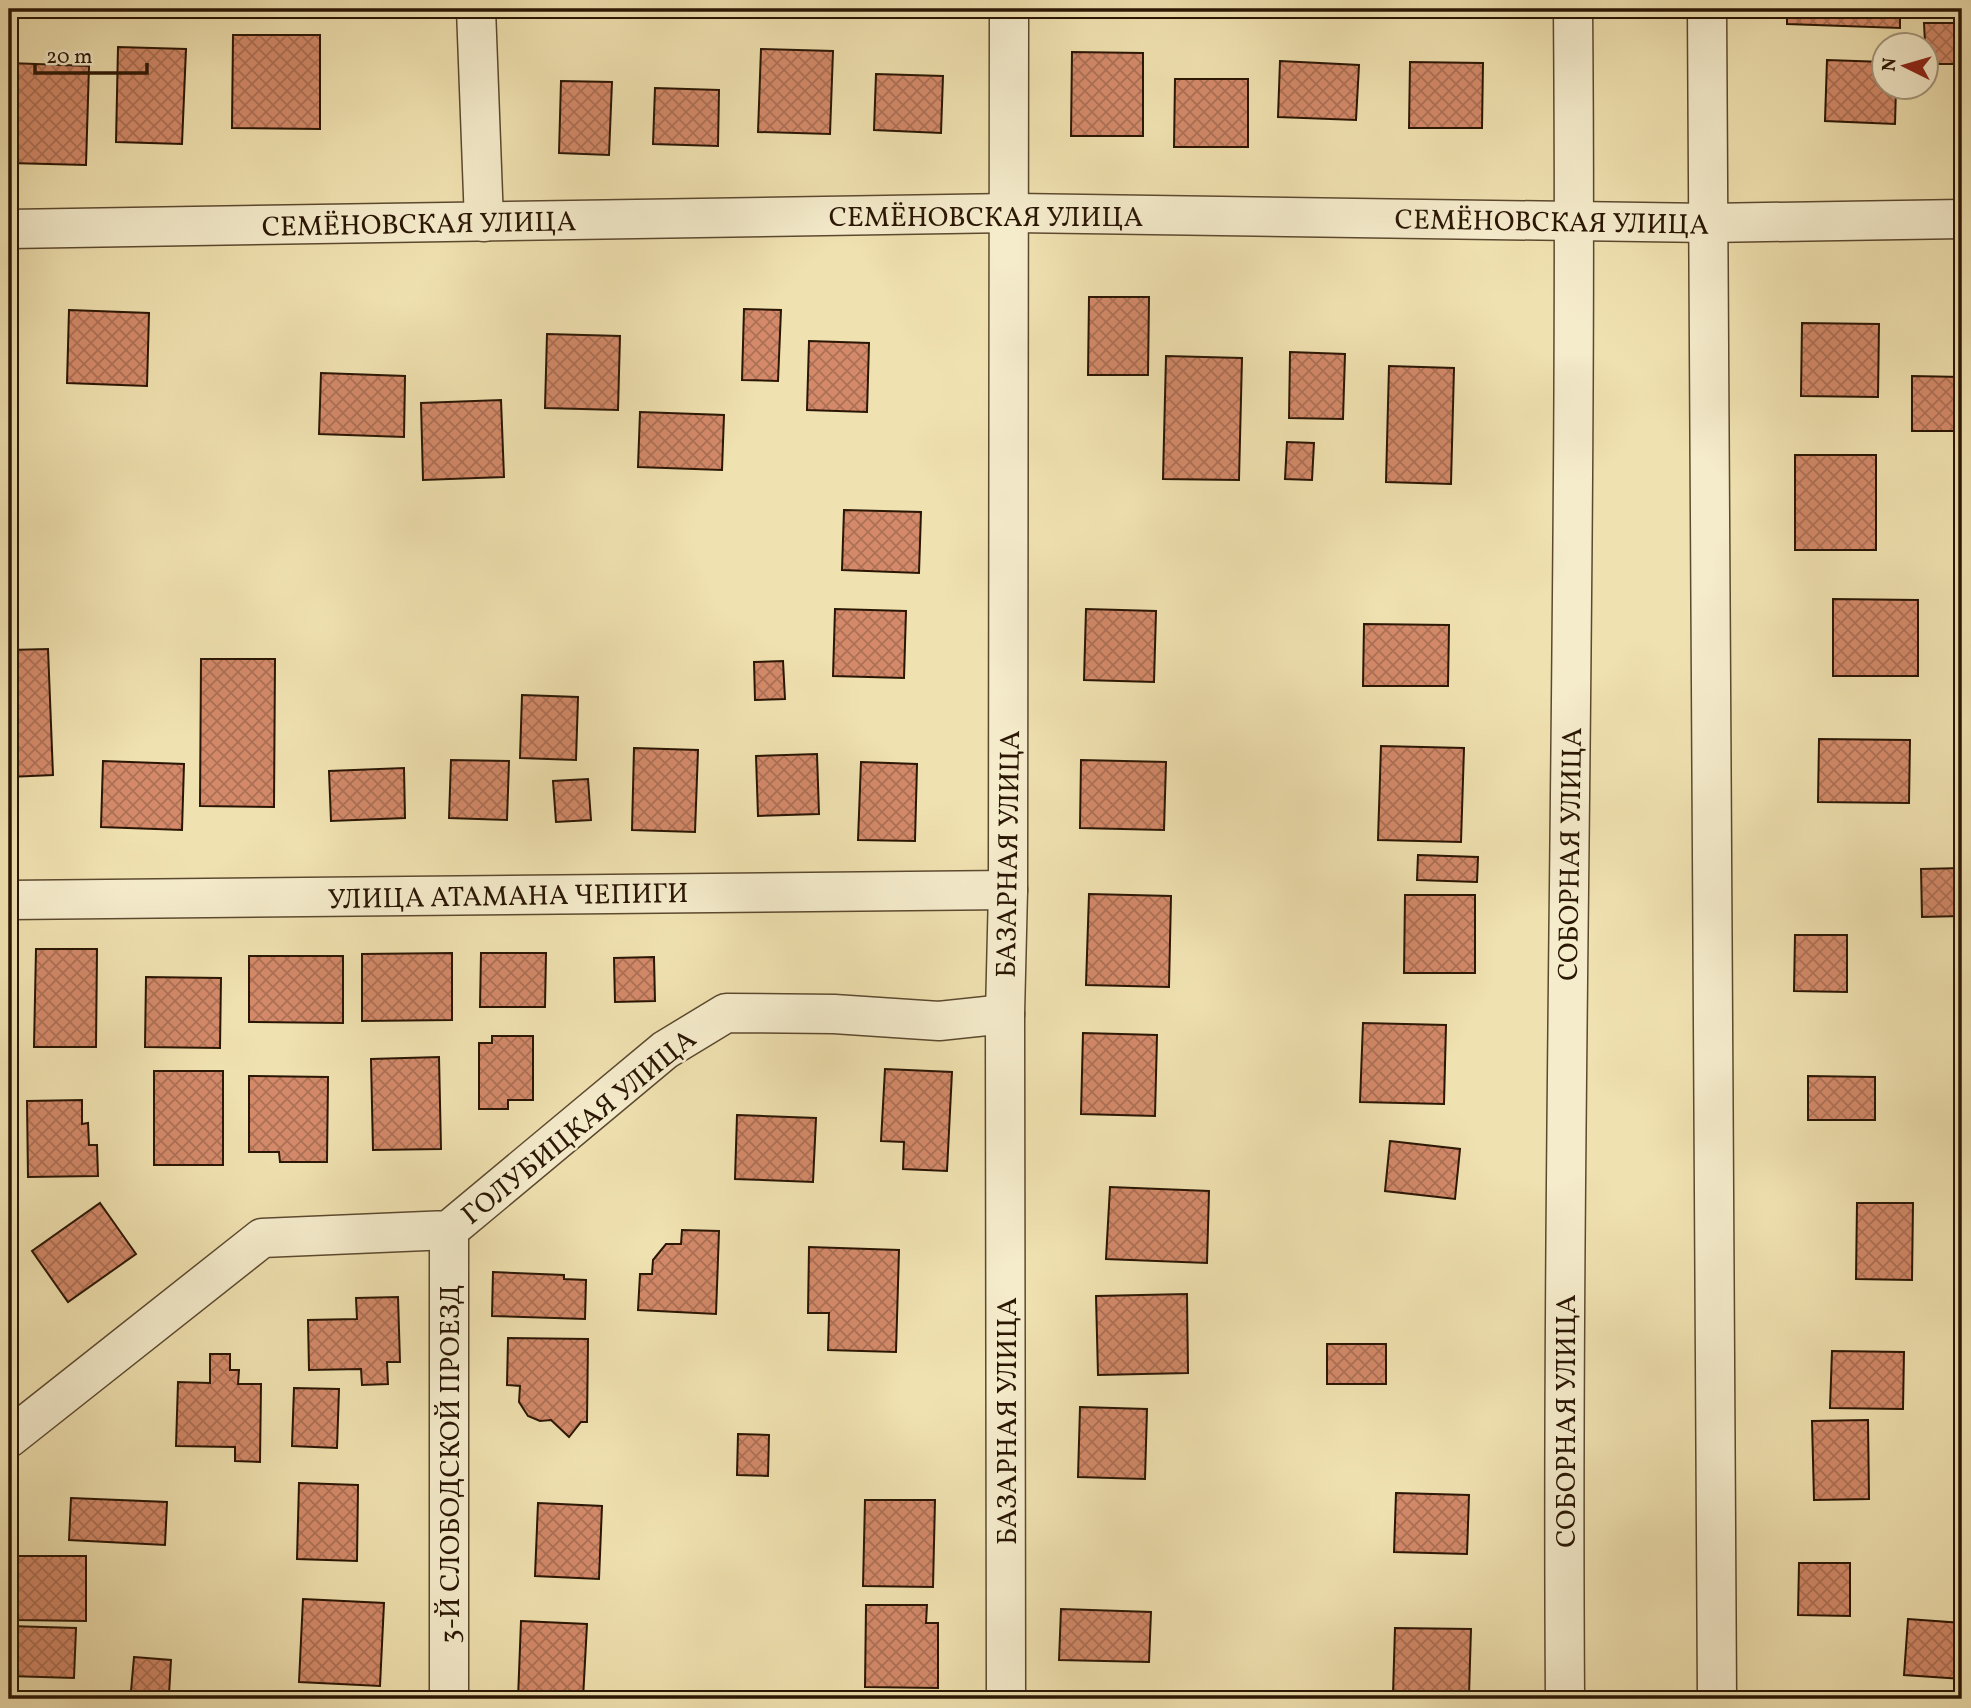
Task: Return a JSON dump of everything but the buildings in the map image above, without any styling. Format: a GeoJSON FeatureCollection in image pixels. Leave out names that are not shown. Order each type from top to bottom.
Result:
{"type":"FeatureCollection","features":[{"type":"Feature","properties":{"kind":"street"},"geometry":{"type":"LineString","coordinates":[[476,9],[484,222]]}},
{"type":"Feature","properties":{"kind":"street","name":"БАЗАРНАЯ УЛИЦА"},"geometry":{"type":"LineString","coordinates":[[1006,1699],[1005,1014],[1008,890],[1009,9]]}},
{"type":"Feature","properties":{"kind":"street","name":"СОБОРНАЯ УЛИЦА"},"geometry":{"type":"LineString","coordinates":[[1565,1699],[1564,1448],[1575,221],[1573,9]]}},
{"type":"Feature","properties":{"kind":"street"},"geometry":{"type":"LineString","coordinates":[[1707,9],[1717,1699]]}},
{"type":"Feature","properties":{"kind":"street","name":"СЕМЁНОВСКАЯ УЛИЦА"},"geometry":{"type":"LineString","coordinates":[[9,229],[1010,213],[1708,223],[1962,219]]}},
{"type":"Feature","properties":{"kind":"street","name":"УЛИЦА АТАМАНА ЧЕПИГИ"},"geometry":{"type":"LineString","coordinates":[[9,900],[1008,890]]}},
{"type":"Feature","properties":{"kind":"street","name":"ГОЛУБИЦКАЯ УЛИЦА"},"geometry":{"type":"LineString","coordinates":[[9,1438],[262,1238],[449,1230],[665,1050],[726,1013],[834,1013],[939,1021],[1005,1014]]}},
{"type":"Feature","properties":{"kind":"street","name":"3-Й СЛОБОДСКОЙ ПРОЕЗД"},"geometry":{"type":"LineString","coordinates":[[449,1230],[449,1699]]}}]}
